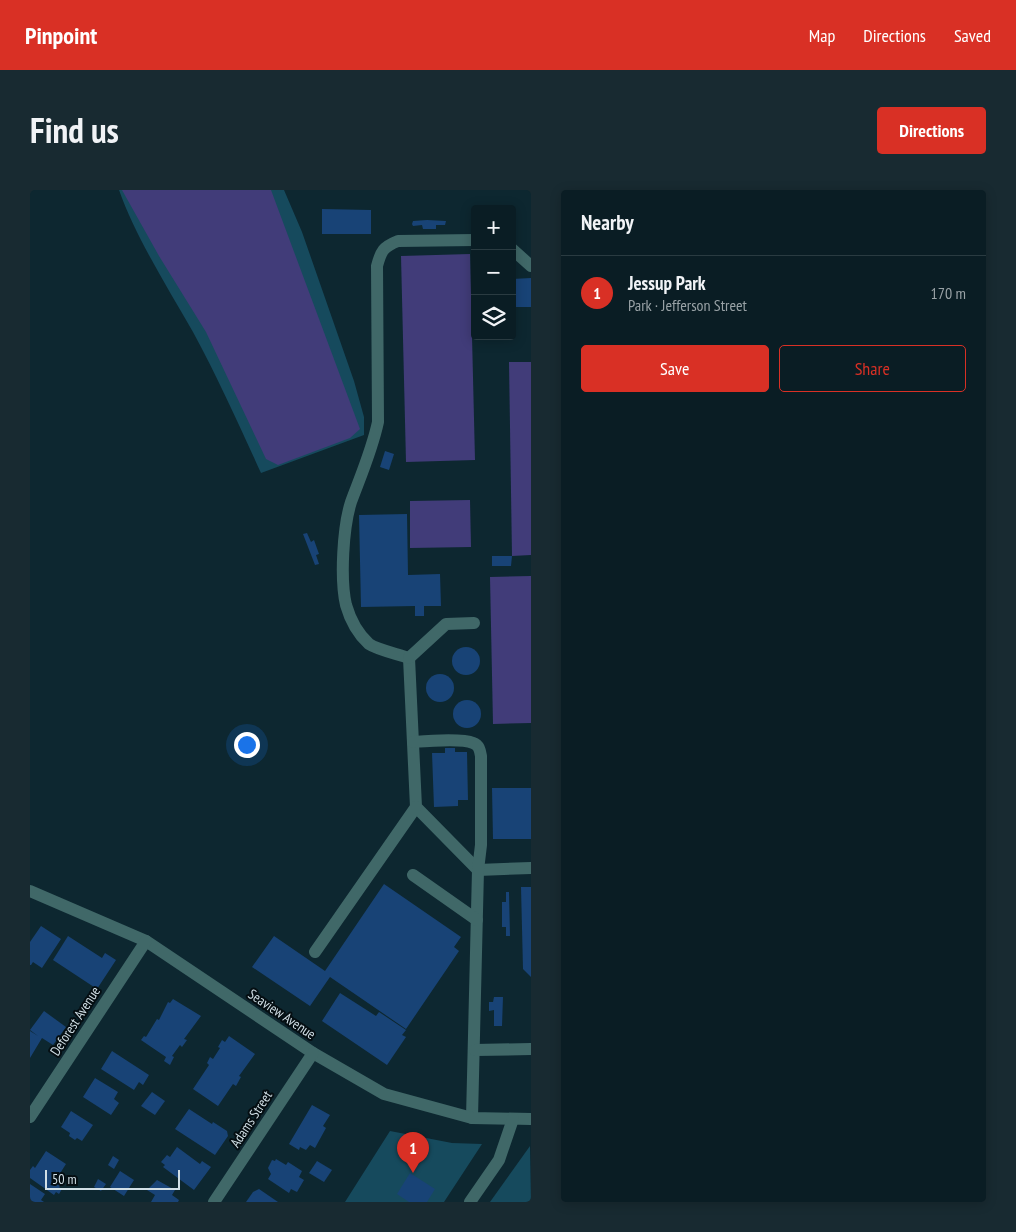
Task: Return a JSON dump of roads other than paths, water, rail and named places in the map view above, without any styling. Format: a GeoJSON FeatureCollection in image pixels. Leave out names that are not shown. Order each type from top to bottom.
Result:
{"type":"FeatureCollection","features":[{"type":"Feature","properties":{"kind":"street"},"geometry":{"type":"LineString","coordinates":[[409,658],[371,645],[361,636],[352,621],[346,604],[343,578],[345,528],[351,503],[374,441],[378,422],[377,266],[380,255],[386,246],[398,241],[471,240]]}},
{"type":"Feature","properties":{"kind":"street"},"geometry":{"type":"LineString","coordinates":[[516,253],[531,266]]}},
{"type":"Feature","properties":{"kind":"street"},"geometry":{"type":"LineString","coordinates":[[409,658],[446,624],[474,623]]}},
{"type":"Feature","properties":{"kind":"street"},"geometry":{"type":"LineString","coordinates":[[315,952],[416,807],[409,658]]}},
{"type":"Feature","properties":{"kind":"street"},"geometry":{"type":"LineString","coordinates":[[413,742],[465,741],[474,743],[480,748],[481,845],[478,870],[472,1118]]}},
{"type":"Feature","properties":{"kind":"street"},"geometry":{"type":"LineString","coordinates":[[416,807],[478,870],[531,868]]}},
{"type":"Feature","properties":{"kind":"street"},"geometry":{"type":"LineString","coordinates":[[413,875],[478,920]]}},
{"type":"Feature","properties":{"kind":"street","name":"Seaview Avenue"},"geometry":{"type":"LineString","coordinates":[[30,891],[146,940],[312,1053],[384,1094],[472,1118],[531,1119]]}},
{"type":"Feature","properties":{"kind":"street","name":"Deforest Avenue"},"geometry":{"type":"LineString","coordinates":[[30,1117],[146,940]]}},
{"type":"Feature","properties":{"kind":"street"},"geometry":{"type":"LineString","coordinates":[[475,1050],[531,1049]]}},
{"type":"Feature","properties":{"kind":"street","name":"Adams Street"},"geometry":{"type":"LineString","coordinates":[[214,1202],[312,1053]]}},
{"type":"Feature","properties":{"kind":"street"},"geometry":{"type":"LineString","coordinates":[[470,1202],[498,1160],[513,1119]]}},
{"type":"Feature","properties":{"kind":"place","name":"Jessup Park"},"geometry":{"type":"Point","coordinates":[413,1173]}}]}
